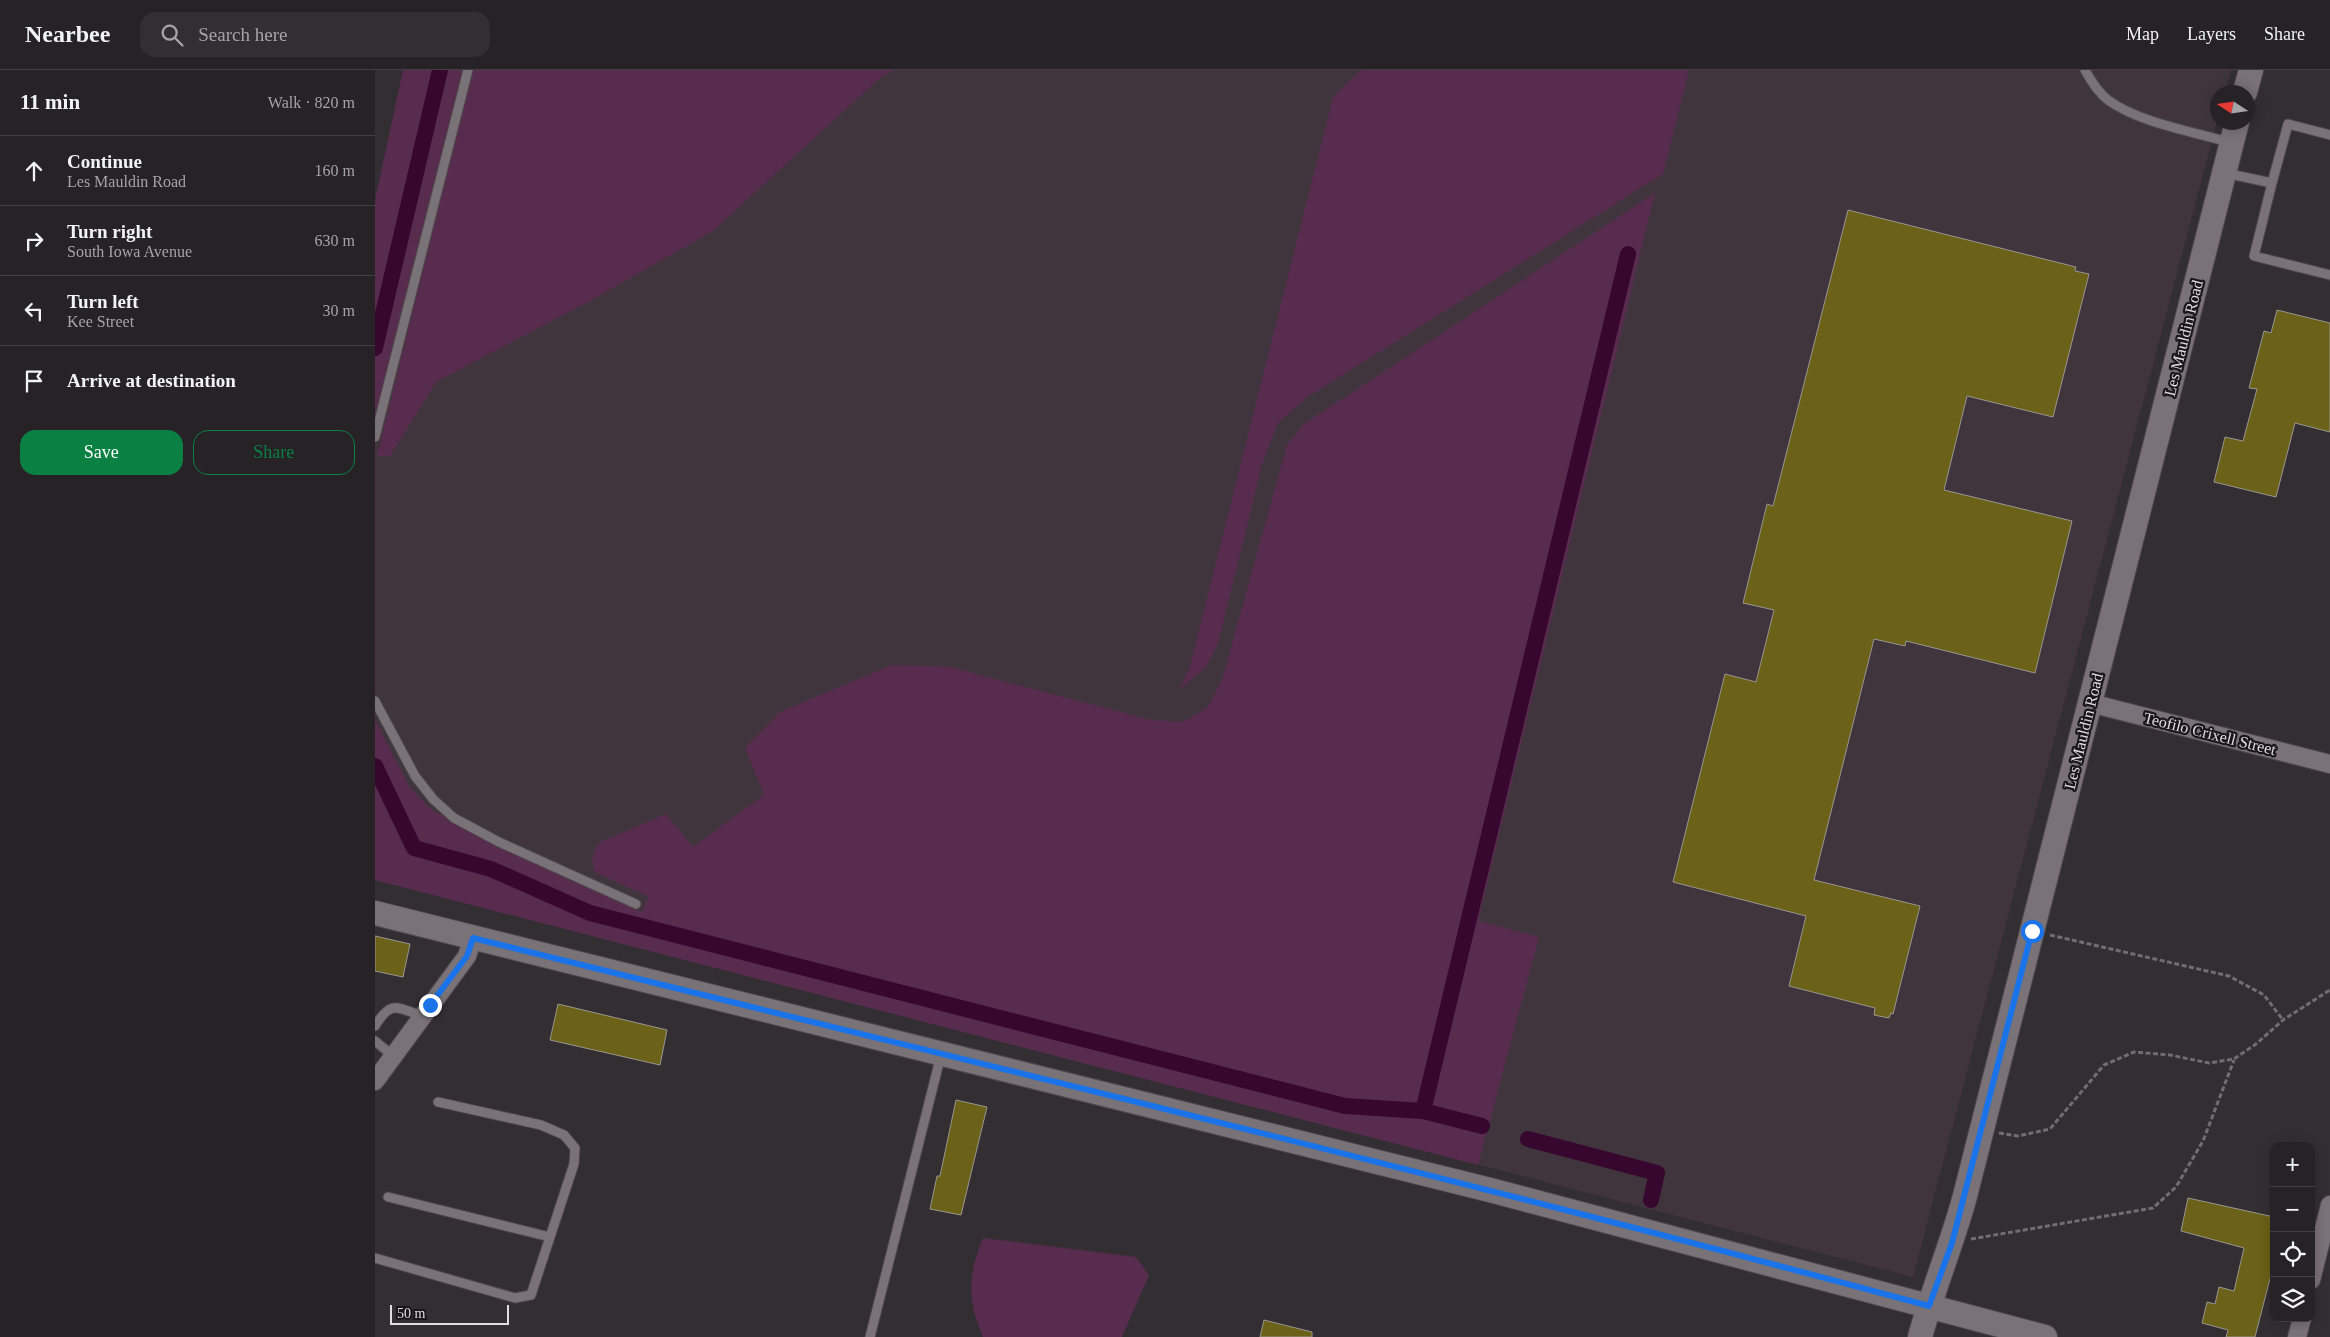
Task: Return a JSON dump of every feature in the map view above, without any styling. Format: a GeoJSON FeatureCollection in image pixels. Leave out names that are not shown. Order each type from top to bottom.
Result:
{"type":"FeatureCollection","features":[{"type":"Feature","properties":{"kind":"street"},"geometry":{"type":"LineString","coordinates":[[2247,85],[2251,70]]}},
{"type":"Feature","properties":{"kind":"street","name":"Les Mauldin Road"},"geometry":{"type":"LineString","coordinates":[[1920,1337],[1952,1243],[2235,133]]}},
{"type":"Feature","properties":{"kind":"street","name":"Teofilo Crixell Street"},"geometry":{"type":"LineString","coordinates":[[2090,703],[2330,764]]}},
{"type":"Feature","properties":{"kind":"street"},"geometry":{"type":"LineString","coordinates":[[375,913],[941,1055],[1217,1120],[2045,1337]]}},
{"type":"Feature","properties":{"kind":"street"},"geometry":{"type":"LineString","coordinates":[[375,1081],[467,956],[473,938]]}},
{"type":"Feature","properties":{"kind":"street"},"geometry":{"type":"LineString","coordinates":[[2312,1277],[2330,1206]]}},
{"type":"Feature","properties":{"kind":"street"},"geometry":{"type":"LineString","coordinates":[[2297,1337],[2301,1322]]}},
{"type":"Feature","properties":{"kind":"lane"},"geometry":{"type":"LineString","coordinates":[[375,438],[468,70]]}},
{"type":"Feature","properties":{"kind":"lane"},"geometry":{"type":"LineString","coordinates":[[2085,70],[2091,81],[2107,100],[2134,115],[2235,133]]}},
{"type":"Feature","properties":{"kind":"lane"},"geometry":{"type":"LineString","coordinates":[[2330,135],[2288,124],[2254,256],[2330,275]]}},
{"type":"Feature","properties":{"kind":"lane"},"geometry":{"type":"LineString","coordinates":[[2225,173],[2272,183]]}},
{"type":"Feature","properties":{"kind":"lane"},"geometry":{"type":"LineString","coordinates":[[375,701],[415,776],[433,799],[454,818],[499,842],[636,904]]}},
{"type":"Feature","properties":{"kind":"lane"},"geometry":{"type":"LineString","coordinates":[[375,1026],[379,1010],[395,1007],[422,1016]]}},
{"type":"Feature","properties":{"kind":"lane"},"geometry":{"type":"LineString","coordinates":[[375,1041],[393,1056]]}},
{"type":"Feature","properties":{"kind":"lane"},"geometry":{"type":"LineString","coordinates":[[870,1337],[941,1055]]}},
{"type":"Feature","properties":{"kind":"lane"},"geometry":{"type":"LineString","coordinates":[[375,1258],[515,1298],[531,1295],[574,1164],[575,1148],[564,1135],[541,1125],[438,1102]]}},
{"type":"Feature","properties":{"kind":"lane"},"geometry":{"type":"LineString","coordinates":[[388,1197],[550,1237]]}},
{"type":"Feature","properties":{"kind":"path"},"geometry":{"type":"LineString","coordinates":[[2032,931],[2229,976],[2264,995],[2283,1020]]}},
{"type":"Feature","properties":{"kind":"path"},"geometry":{"type":"LineString","coordinates":[[1981,1130],[2019,1136],[2050,1129],[2104,1065],[2134,1052],[2170,1054],[2209,1063],[2234,1059],[2256,1044],[2283,1020],[2330,990]]}},
{"type":"Feature","properties":{"kind":"path"},"geometry":{"type":"LineString","coordinates":[[1952,1243],[2027,1228],[2153,1208],[2175,1188],[2203,1141],[2234,1059]]}},
{"type":"Feature","properties":{"kind":"shaded area"},"geometry":{"type":"Polygon","coordinates":[[[403,70],[464,70],[375,440],[375,200],[403,70]]]}},
{"type":"Feature","properties":{"kind":"shaded area"},"geometry":{"type":"Polygon","coordinates":[[[447,70],[2231,70],[2227,85],[2210,85],[2210,130],[2215,130],[1913,1277],[375,880],[375,314],[447,70]]]}},
{"type":"Feature","properties":{"kind":"shaded area"},"geometry":{"type":"Polygon","coordinates":[[[472,70],[894,70],[880,78],[713,231],[588,302],[436,382],[390,456],[377,456],[472,70]]]}},
{"type":"Feature","properties":{"kind":"shaded area"},"geometry":{"type":"Polygon","coordinates":[[[1361,70],[1689,70],[1663,174],[1306,398],[1278,423],[1262,464],[1218,644],[1206,667],[1179,690],[1189,670],[1333,97],[1361,70]]]}},
{"type":"Feature","properties":{"kind":"shaded area"},"geometry":{"type":"Polygon","coordinates":[[[1655,193],[1478,921],[1539,937],[1478,1165],[375,880],[375,720],[410,788],[432,810],[641,912],[649,897],[595,872],[592,859],[598,843],[666,814],[693,847],[764,795],[745,748],[780,712],[892,665],[950,667],[1151,720],[1183,722],[1207,708],[1222,680],[1287,445],[1304,424],[1655,193]]]}},
{"type":"Feature","properties":{"kind":"shaded area"},"geometry":{"type":"Polygon","coordinates":[[[983,1238],[1136,1257],[1149,1275],[1122,1337],[983,1337],[974,1311],[971,1288],[974,1264],[983,1238]]]}},
{"type":"Feature","properties":{"kind":"building"},"geometry":{"type":"Polygon","coordinates":[[[1848,210],[2076,267],[2075,271],[2089,274],[2053,417],[1967,396],[1944,490],[2072,521],[2035,673],[1906,641],[1905,646],[1874,639],[1814,880],[1920,906],[1893,1014],[1891,1013],[1889,1018],[1874,1015],[1875,1008],[1789,986],[1806,916],[1673,882],[1725,674],[1756,682],[1774,610],[1743,603],[1767,504],[1773,506],[1848,210]]]}},
{"type":"Feature","properties":{"kind":"building"},"geometry":{"type":"Polygon","coordinates":[[[2277,310],[2330,323],[2330,432],[2295,423],[2276,497],[2214,482],[2225,437],[2243,441],[2257,389],[2249,388],[2264,331],[2271,333],[2277,310]]]}},
{"type":"Feature","properties":{"kind":"building"},"geometry":{"type":"Polygon","coordinates":[[[375,936],[410,944],[403,977],[375,971],[375,936]]]}},
{"type":"Feature","properties":{"kind":"building"},"geometry":{"type":"Polygon","coordinates":[[[558,1004],[667,1030],[660,1065],[550,1040],[558,1004]]]}},
{"type":"Feature","properties":{"kind":"building"},"geometry":{"type":"Polygon","coordinates":[[[956,1100],[987,1107],[961,1215],[930,1209],[937,1176],[940,1176],[956,1100]]]}},
{"type":"Feature","properties":{"kind":"building"},"geometry":{"type":"Polygon","coordinates":[[[2188,1198],[2270,1216],[2270,1279],[2255,1337],[2226,1337],[2228,1330],[2202,1323],[2207,1302],[2215,1304],[2219,1287],[2234,1291],[2244,1248],[2181,1231],[2188,1198]]]}},
{"type":"Feature","properties":{"kind":"building"},"geometry":{"type":"Polygon","coordinates":[[[1264,1320],[1312,1332],[1312,1337],[1260,1337],[1264,1320]]]}},
{"type":"Feature","properties":{"kind":"waterway"},"geometry":{"type":"LineString","coordinates":[[375,348],[440,70]]}},
{"type":"Feature","properties":{"kind":"waterway"},"geometry":{"type":"LineString","coordinates":[[1423,1111],[1628,254]]}},
{"type":"Feature","properties":{"kind":"waterway"},"geometry":{"type":"LineString","coordinates":[[375,766],[414,848],[491,869],[590,913],[1345,1106],[1423,1111],[1482,1126]]}},
{"type":"Feature","properties":{"kind":"waterway"},"geometry":{"type":"LineString","coordinates":[[1528,1139],[1657,1173],[1651,1200]]}},
{"type":"Feature","properties":{"kind":"route"},"geometry":{"type":"LineString","coordinates":[[430,1005],[467,956],[473,938],[1028,1076],[1217,1120],[1929,1306],[1952,1243],[1965,1196],[2032,931]]}}]}
